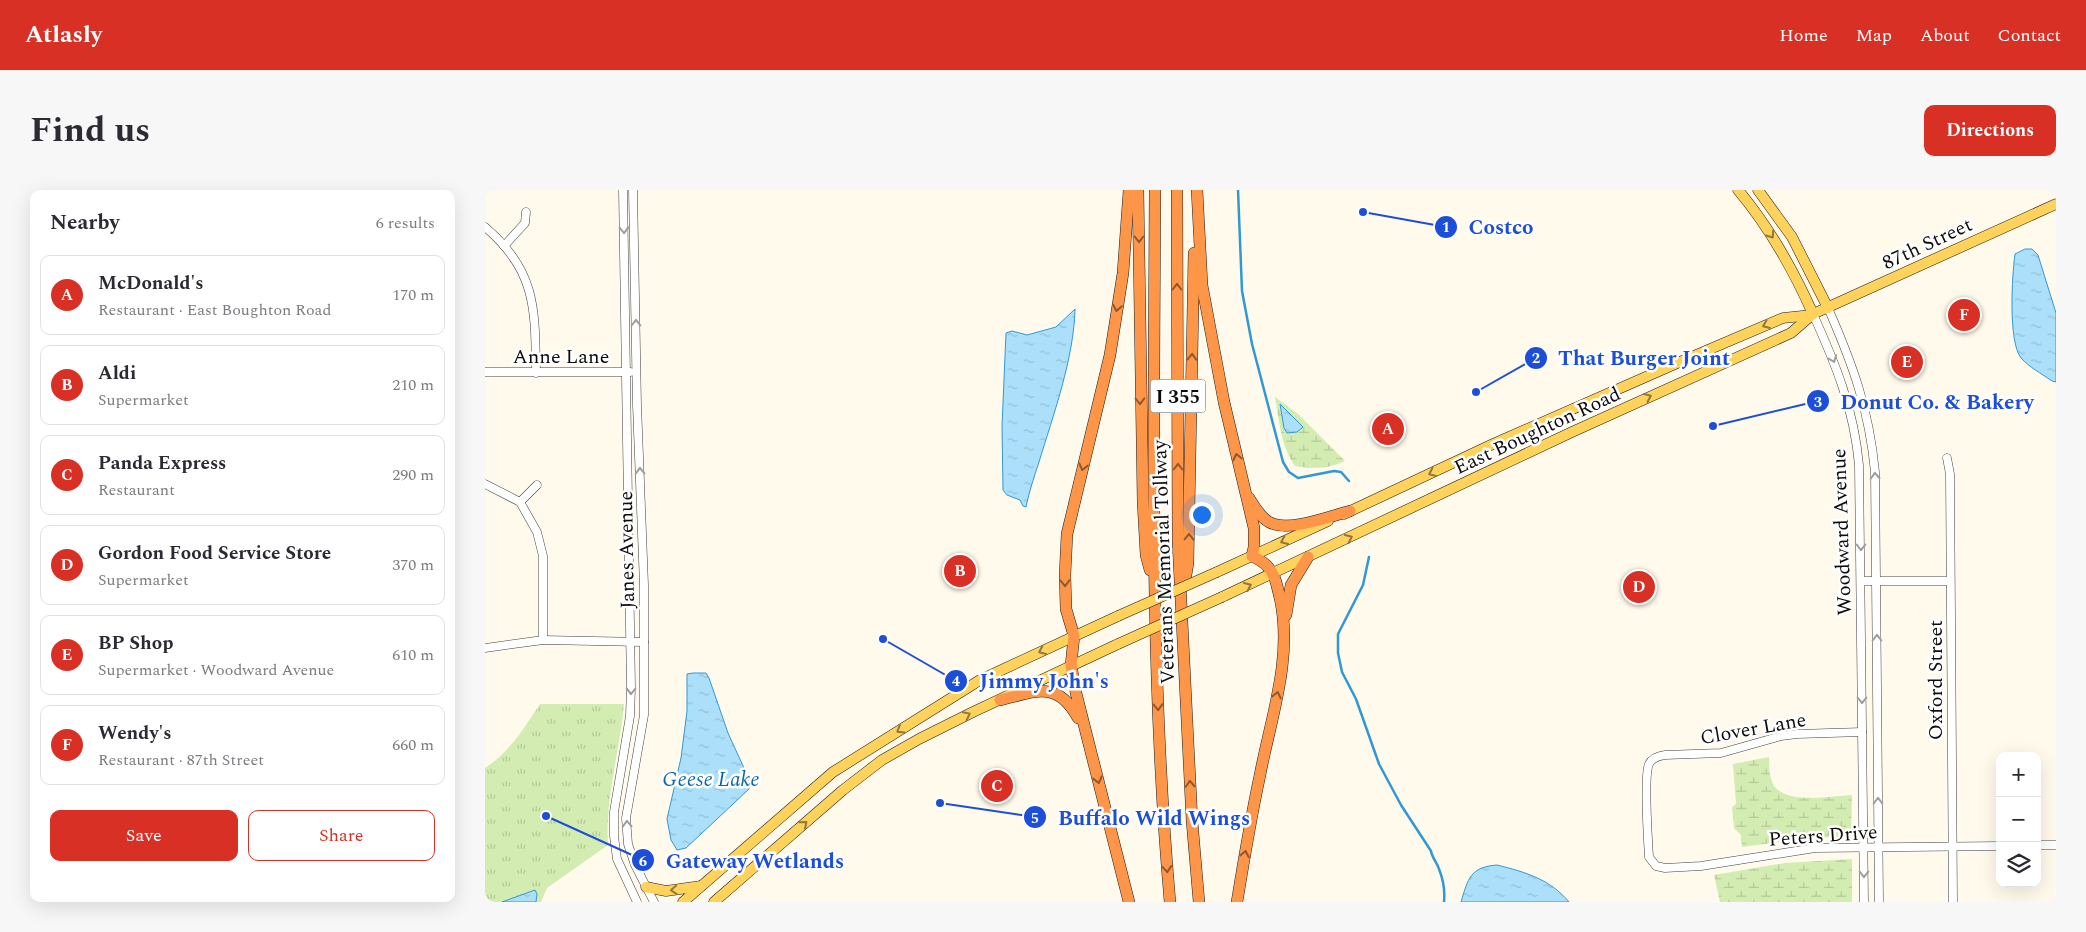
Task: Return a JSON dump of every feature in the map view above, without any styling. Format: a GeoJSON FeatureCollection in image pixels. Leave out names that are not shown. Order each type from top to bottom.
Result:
{"type":"FeatureCollection","features":[{"type":"Feature","properties":{"kind":"highway"},"geometry":{"type":"LineString","coordinates":[[1129,190],[1123,273],[1109,355],[1067,534],[1065,575],[1066,609],[1074,636],[1071,666],[1085,732],[1129,902]]}},
{"type":"Feature","properties":{"kind":"highway"},"geometry":{"type":"LineString","coordinates":[[1139,190],[1143,502],[1146,554],[1154,588]]}},
{"type":"Feature","properties":{"kind":"highway","name":"Veterans Memorial Tollway"},"geometry":{"type":"LineString","coordinates":[[1155,190],[1154,588],[1163,824],[1170,902]]}},
{"type":"Feature","properties":{"kind":"highway","name":"Veterans Memorial Tollway"},"geometry":{"type":"LineString","coordinates":[[1177,190],[1178,541],[1192,821],[1199,902]]}},
{"type":"Feature","properties":{"kind":"highway"},"geometry":{"type":"LineString","coordinates":[[1181,603],[1188,563],[1196,190]]}},
{"type":"Feature","properties":{"kind":"highway"},"geometry":{"type":"LineString","coordinates":[[1196,190],[1202,285],[1223,402],[1255,536],[1252,556],[1267,566],[1273,574],[1282,609],[1284,627]]}},
{"type":"Feature","properties":{"kind":"highway"},"geometry":{"type":"LineString","coordinates":[[1245,491],[1264,518],[1277,525],[1296,525],[1350,511]]}},
{"type":"Feature","properties":{"kind":"highway"},"geometry":{"type":"LineString","coordinates":[[1237,902],[1260,774],[1280,682],[1284,627],[1291,585],[1308,558]]}},
{"type":"Feature","properties":{"kind":"highway"},"geometry":{"type":"LineString","coordinates":[[999,700],[1041,691],[1059,695],[1071,705],[1085,732]]}},
{"type":"Feature","properties":{"kind":"main road","name":"Woodward Avenue"},"geometry":{"type":"LineString","coordinates":[[1738,190],[1753,208],[1787,260],[1813,314]]}},
{"type":"Feature","properties":{"kind":"main road","name":"Woodward Avenue"},"geometry":{"type":"LineString","coordinates":[[1758,190],[1792,237],[1828,308]]}},
{"type":"Feature","properties":{"kind":"main road","name":"87th Street"},"geometry":{"type":"LineString","coordinates":[[1813,314],[2056,204]]}},
{"type":"Feature","properties":{"kind":"main road","name":"East Boughton Road"},"geometry":{"type":"LineString","coordinates":[[683,902],[833,772],[980,680],[1572,409],[1783,318],[1813,314]]}},
{"type":"Feature","properties":{"kind":"main road","name":"East Boughton Road"},"geometry":{"type":"LineString","coordinates":[[714,902],[843,790],[882,760],[919,739],[1118,644],[1308,558],[1572,432],[1791,333],[1813,314]]}},
{"type":"Feature","properties":{"kind":"main road"},"geometry":{"type":"LineString","coordinates":[[646,887],[666,891],[702,886]]}},
{"type":"Feature","properties":{"kind":"street","name":"Janes Avenue"},"geometry":{"type":"LineString","coordinates":[[623,190],[627,372],[630,716],[616,798],[615,836],[617,859],[637,902]]}},
{"type":"Feature","properties":{"kind":"street","name":"Janes Avenue"},"geometry":{"type":"LineString","coordinates":[[633,190],[644,642],[644,714],[626,818],[628,844],[635,866],[654,902]]}},
{"type":"Feature","properties":{"kind":"street"},"geometry":{"type":"LineString","coordinates":[[504,246],[525,223],[526,212]]}},
{"type":"Feature","properties":{"kind":"street"},"geometry":{"type":"LineString","coordinates":[[485,227],[504,246],[519,266],[531,294],[535,327],[536,373]]}},
{"type":"Feature","properties":{"kind":"street","name":"Woodward Avenue"},"geometry":{"type":"LineString","coordinates":[[1828,308],[1853,366],[1870,431],[1875,472],[1879,902]]}},
{"type":"Feature","properties":{"kind":"street","name":"Woodward Avenue"},"geometry":{"type":"LineString","coordinates":[[1813,314],[1840,376],[1853,425],[1860,474],[1864,902]]}},
{"type":"Feature","properties":{"kind":"street","name":"Anne Lane"},"geometry":{"type":"LineString","coordinates":[[485,372],[637,372]]}},
{"type":"Feature","properties":{"kind":"street","name":"Oxford Street"},"geometry":{"type":"LineString","coordinates":[[1947,458],[1950,474],[1953,902]]}},
{"type":"Feature","properties":{"kind":"street"},"geometry":{"type":"LineString","coordinates":[[485,484],[521,502],[532,520],[542,545],[543,640]]}},
{"type":"Feature","properties":{"kind":"street"},"geometry":{"type":"LineString","coordinates":[[521,502],[537,485]]}},
{"type":"Feature","properties":{"kind":"street"},"geometry":{"type":"LineString","coordinates":[[1861,581],[1950,581]]}},
{"type":"Feature","properties":{"kind":"street"},"geometry":{"type":"LineString","coordinates":[[485,648],[543,640],[644,642]]}},
{"type":"Feature","properties":{"kind":"street","name":"Clover Lane"},"geometry":{"type":"LineString","coordinates":[[1652,862],[1649,857],[1647,774],[1651,761],[1665,755],[1721,754],[1781,736],[1862,732]]}},
{"type":"Feature","properties":{"kind":"street"},"geometry":{"type":"LineString","coordinates":[[2041,845],[2056,845]]}},
{"type":"Feature","properties":{"kind":"street","name":"Peters Drive"},"geometry":{"type":"LineString","coordinates":[[1652,862],[1665,868],[1687,867],[1798,850],[1864,846],[1996,846]]}},
{"type":"Feature","properties":{"kind":"green space"},"geometry":{"type":"Polygon","coordinates":[[[1275,397],[1298,414],[1345,461],[1333,466],[1320,468],[1295,466],[1284,442],[1275,397]]]}},
{"type":"Feature","properties":{"kind":"green space"},"geometry":{"type":"Polygon","coordinates":[[[540,704],[624,704],[609,809],[608,845],[547,888],[541,902],[485,902],[485,768],[509,747],[540,704]]]}},
{"type":"Feature","properties":{"kind":"green space"},"geometry":{"type":"Polygon","coordinates":[[[1769,757],[1770,774],[1773,784],[1779,791],[1787,795],[1809,798],[1852,795],[1851,836],[1799,839],[1742,847],[1741,835],[1734,828],[1732,807],[1736,804],[1733,764],[1769,757]]]}},
{"type":"Feature","properties":{"kind":"green space"},"geometry":{"type":"Polygon","coordinates":[[[1852,859],[1852,902],[1720,902],[1714,875],[1785,863],[1852,859]]]}},
{"type":"Feature","properties":{"kind":"water"},"geometry":{"type":"Polygon","coordinates":[[[2025,249],[2032,249],[2038,255],[2056,313],[2056,382],[2021,358],[2014,338],[2012,292],[2015,254],[2025,249]]]}},
{"type":"Feature","properties":{"kind":"water"},"geometry":{"type":"Polygon","coordinates":[[[1075,309],[1074,328],[1067,367],[1026,507],[1023,506],[1020,500],[1007,495],[1003,490],[1002,426],[1006,333],[1012,331],[1027,335],[1056,327],[1075,309]]]}},
{"type":"Feature","properties":{"kind":"water"},"geometry":{"type":"Polygon","coordinates":[[[1280,404],[1303,427],[1297,432],[1287,433],[1284,428],[1280,404]]]}},
{"type":"Feature","properties":{"kind":"water","name":"Geese Lake"},"geometry":{"type":"Polygon","coordinates":[[[706,673],[709,678],[728,733],[749,779],[749,789],[686,848],[677,850],[671,840],[667,819],[681,758],[687,711],[687,674],[706,673]]]}},
{"type":"Feature","properties":{"kind":"water"},"geometry":{"type":"Polygon","coordinates":[[[1497,865],[1517,870],[1545,882],[1562,894],[1569,902],[1461,902],[1471,876],[1481,868],[1497,865]]]}},
{"type":"Feature","properties":{"kind":"water"},"geometry":{"type":"Polygon","coordinates":[[[535,890],[537,894],[536,902],[502,902],[535,890]]]}},
{"type":"Feature","properties":{"kind":"waterway"},"geometry":{"type":"LineString","coordinates":[[1238,190],[1242,291],[1252,344],[1283,462],[1289,472],[1298,478],[1334,471],[1341,472],[1349,481]]}},
{"type":"Feature","properties":{"kind":"waterway"},"geometry":{"type":"LineString","coordinates":[[1369,557],[1363,585],[1338,634],[1338,653],[1342,672],[1356,699],[1379,764],[1401,805],[1431,851],[1442,877],[1444,902]]}},
{"type":"Feature","properties":{"kind":"place","name":"Costco"},"geometry":{"type":"Point","coordinates":[1363,212]}},
{"type":"Feature","properties":{"kind":"place","name":"Wendy's"},"geometry":{"type":"Point","coordinates":[1964,315]}},
{"type":"Feature","properties":{"kind":"place","name":"BP Shop"},"geometry":{"type":"Point","coordinates":[1907,362]}},
{"type":"Feature","properties":{"kind":"place","name":"That Burger Joint"},"geometry":{"type":"Point","coordinates":[1476,392]}},
{"type":"Feature","properties":{"kind":"place","name":"Donut Co. & Bakery"},"geometry":{"type":"Point","coordinates":[1713,426]}},
{"type":"Feature","properties":{"kind":"place","name":"McDonald's"},"geometry":{"type":"Point","coordinates":[1388,429]}},
{"type":"Feature","properties":{"kind":"place","name":"Aldi"},"geometry":{"type":"Point","coordinates":[960,571]}},
{"type":"Feature","properties":{"kind":"place","name":"Gordon Food Service Store"},"geometry":{"type":"Point","coordinates":[1639,587]}},
{"type":"Feature","properties":{"kind":"place","name":"Jimmy John's"},"geometry":{"type":"Point","coordinates":[883,639]}},
{"type":"Feature","properties":{"kind":"place","name":"Panda Express"},"geometry":{"type":"Point","coordinates":[997,786]}},
{"type":"Feature","properties":{"kind":"place","name":"Buffalo Wild Wings"},"geometry":{"type":"Point","coordinates":[940,803]}},
{"type":"Feature","properties":{"kind":"place","name":"Gateway Wetlands"},"geometry":{"type":"Point","coordinates":[546,816]}}]}
